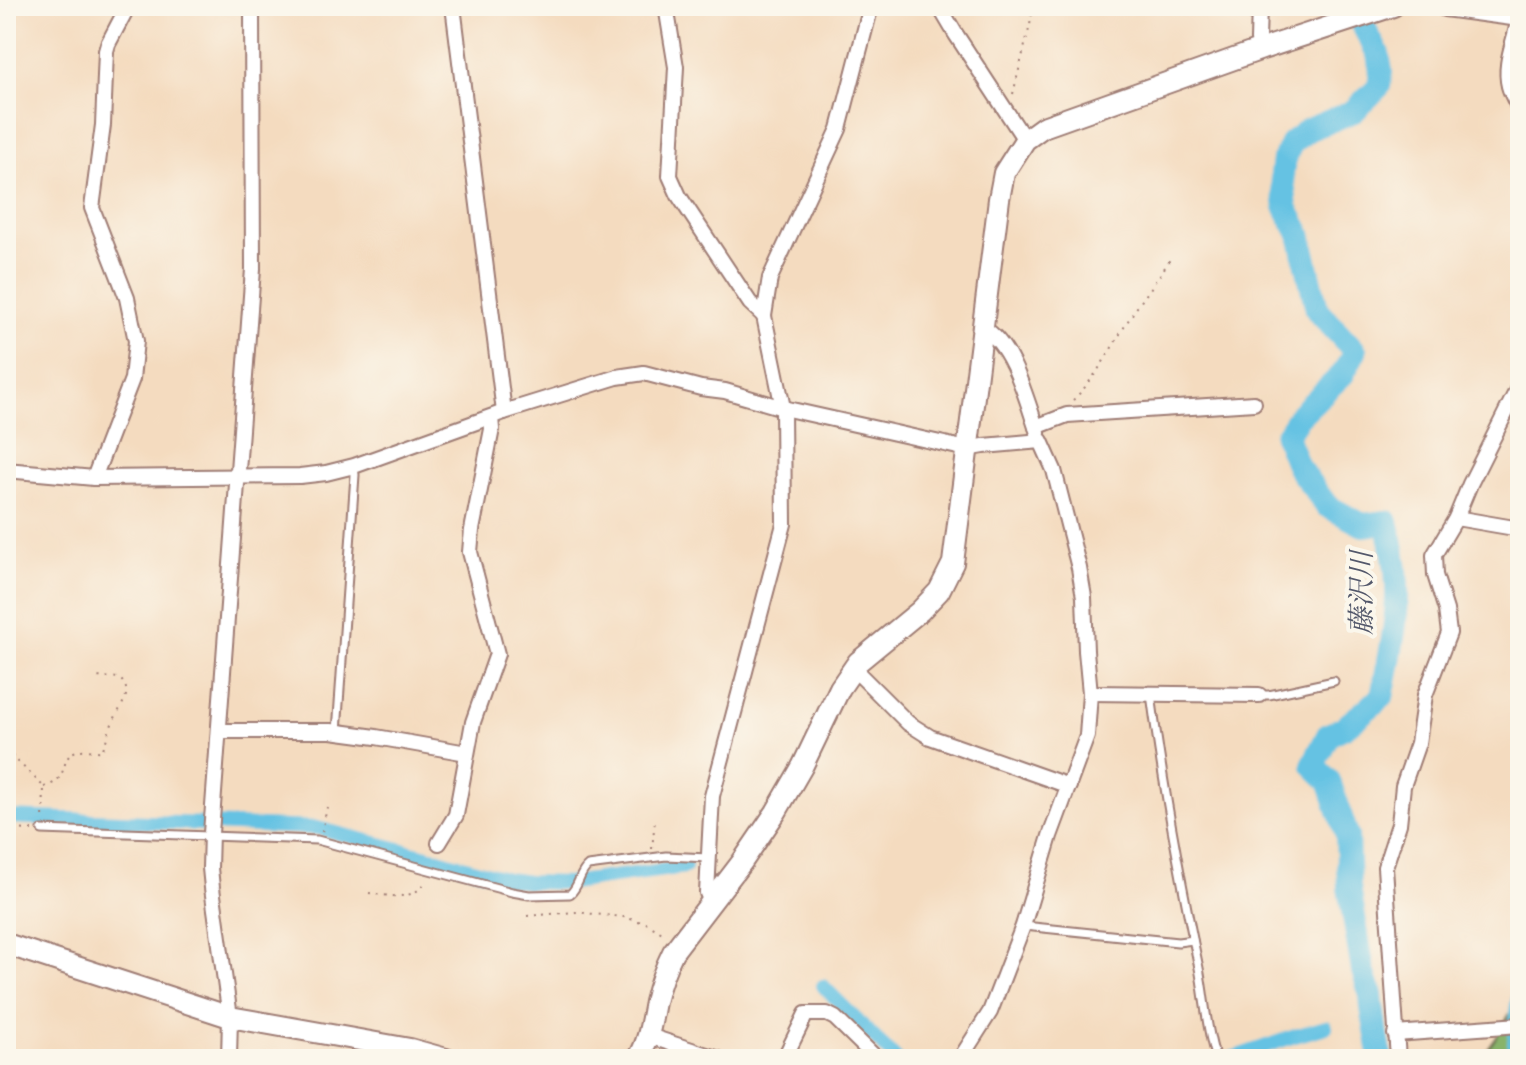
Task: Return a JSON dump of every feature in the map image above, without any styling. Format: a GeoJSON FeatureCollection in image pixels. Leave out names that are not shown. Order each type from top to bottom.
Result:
{"type":"FeatureCollection","features":[{"type":"Feature","properties":{"kind":"street"},"geometry":{"type":"LineString","coordinates":[[94,478],[132,379],[136,341],[127,298],[92,208],[103,125],[106,51],[128,6]]}},
{"type":"Feature","properties":{"kind":"street"},"geometry":{"type":"LineString","coordinates":[[229,1059],[230,1017],[210,868],[253,269],[252,6]]}},
{"type":"Feature","properties":{"kind":"street"},"geometry":{"type":"LineString","coordinates":[[439,843],[456,815],[473,722],[497,654],[470,552],[492,429],[498,415],[453,6]]}},
{"type":"Feature","properties":{"kind":"street"},"geometry":{"type":"LineString","coordinates":[[666,6],[676,67],[670,176],[679,196],[750,303],[764,316]]}},
{"type":"Feature","properties":{"kind":"street"},"geometry":{"type":"LineString","coordinates":[[711,902],[707,893],[712,796],[784,524],[783,408],[764,316],[770,278],[839,129],[871,6]]}},
{"type":"Feature","properties":{"kind":"street"},"geometry":{"type":"LineString","coordinates":[[939,6],[1025,140]]}},
{"type":"Feature","properties":{"kind":"street"},"geometry":{"type":"LineString","coordinates":[[1259,6],[1258,40],[1262,49]]}},
{"type":"Feature","properties":{"kind":"street"},"geometry":{"type":"LineString","coordinates":[[638,1059],[649,1036],[665,969],[679,943],[742,862],[776,812],[802,767],[840,688],[858,662],[920,611],[939,591],[953,563],[1001,186],[1004,173],[1025,140],[1043,127],[1393,6]]}},
{"type":"Feature","properties":{"kind":"street"},"geometry":{"type":"LineString","coordinates":[[1445,6],[1519,16],[1507,66],[1509,88],[1520,110]]}},
{"type":"Feature","properties":{"kind":"street"},"geometry":{"type":"LineString","coordinates":[[960,1059],[990,1012],[1023,926],[1050,836],[1087,736],[1090,693],[1084,597],[1054,470],[1012,363],[997,340],[983,328]]}},
{"type":"Feature","properties":{"kind":"street"},"geometry":{"type":"LineString","coordinates":[[6,470],[94,478],[300,476],[326,473],[617,377],[644,373],[967,449],[1039,434],[1067,415],[1254,403]]}},
{"type":"Feature","properties":{"kind":"street"},"geometry":{"type":"LineString","coordinates":[[1398,1059],[1385,867],[1399,824],[1403,786],[1418,743],[1425,695],[1449,633],[1446,610],[1435,575],[1434,555],[1456,518],[1520,384]]}},
{"type":"Feature","properties":{"kind":"street"},"geometry":{"type":"LineString","coordinates":[[1456,518],[1520,529]]}},
{"type":"Feature","properties":{"kind":"street"},"geometry":{"type":"LineString","coordinates":[[854,669],[908,723],[930,737],[1069,786]]}},
{"type":"Feature","properties":{"kind":"street"},"geometry":{"type":"LineString","coordinates":[[1090,693],[1259,695]]}},
{"type":"Feature","properties":{"kind":"street"},"geometry":{"type":"LineString","coordinates":[[220,731],[337,732],[467,753]]}},
{"type":"Feature","properties":{"kind":"street"},"geometry":{"type":"LineString","coordinates":[[6,944],[230,1017],[410,1049],[446,1059]]}},
{"type":"Feature","properties":{"kind":"street"},"geometry":{"type":"LineString","coordinates":[[768,1059],[784,1057],[806,1014],[827,1014],[835,1018],[877,1059]]}},
{"type":"Feature","properties":{"kind":"street"},"geometry":{"type":"LineString","coordinates":[[1395,1034],[1520,1025]]}},
{"type":"Feature","properties":{"kind":"street"},"geometry":{"type":"LineString","coordinates":[[649,1036],[719,1059]]}},
{"type":"Feature","properties":{"kind":"lane"},"geometry":{"type":"LineString","coordinates":[[337,732],[354,466]]}},
{"type":"Feature","properties":{"kind":"lane"},"geometry":{"type":"LineString","coordinates":[[1259,695],[1334,681]]}},
{"type":"Feature","properties":{"kind":"lane"},"geometry":{"type":"LineString","coordinates":[[1151,694],[1161,773],[1215,1057]]}},
{"type":"Feature","properties":{"kind":"lane"},"geometry":{"type":"LineString","coordinates":[[42,828],[317,840],[529,895],[567,895],[575,891],[588,866],[675,856],[708,858]]}},
{"type":"Feature","properties":{"kind":"lane"},"geometry":{"type":"LineString","coordinates":[[1023,926],[1178,942],[1193,940]]}},
{"type":"Feature","properties":{"kind":"path"},"geometry":{"type":"LineString","coordinates":[[1006,110],[1015,87],[1033,6]]}},
{"type":"Feature","properties":{"kind":"path"},"geometry":{"type":"LineString","coordinates":[[1074,399],[1092,378],[1172,256]]}},
{"type":"Feature","properties":{"kind":"path"},"geometry":{"type":"LineString","coordinates":[[44,787],[59,781],[71,753],[83,750],[98,752],[104,747],[127,692],[119,678],[96,677]]}},
{"type":"Feature","properties":{"kind":"path"},"geometry":{"type":"LineString","coordinates":[[6,750],[44,787],[42,828],[6,829]]}},
{"type":"Feature","properties":{"kind":"path"},"geometry":{"type":"LineString","coordinates":[[321,838],[327,807]]}},
{"type":"Feature","properties":{"kind":"path"},"geometry":{"type":"LineString","coordinates":[[651,858],[655,820]]}},
{"type":"Feature","properties":{"kind":"path"},"geometry":{"type":"LineString","coordinates":[[369,893],[394,897],[414,893],[424,886],[425,868]]}},
{"type":"Feature","properties":{"kind":"path"},"geometry":{"type":"LineString","coordinates":[[527,916],[575,912],[638,920],[679,943]]}},
{"type":"Feature","properties":{"kind":"green space"},"geometry":{"type":"Polygon","coordinates":[[[1520,995],[1520,1059],[1481,1059],[1496,1038],[1520,995]]]}},
{"type":"Feature","properties":{"kind":"waterway","name":"藤沢川"},"geometry":{"type":"LineString","coordinates":[[1353,6],[1378,54],[1381,71],[1379,86],[1354,111],[1308,130],[1292,142],[1284,159],[1282,174],[1286,208],[1300,234],[1317,310],[1355,351],[1343,374],[1299,416],[1286,436],[1298,467],[1327,506],[1363,525],[1387,522],[1395,559],[1396,610],[1382,697],[1345,727],[1328,735],[1313,765],[1329,781],[1347,835],[1349,887],[1381,1059]]}},
{"type":"Feature","properties":{"kind":"waterway"},"geometry":{"type":"LineString","coordinates":[[6,817],[317,828],[528,882],[570,883],[685,867]]}},
{"type":"Feature","properties":{"kind":"waterway"},"geometry":{"type":"LineString","coordinates":[[1510,1021],[1514,989],[1520,982]]}},
{"type":"Feature","properties":{"kind":"waterway"},"geometry":{"type":"LineString","coordinates":[[823,986],[896,1059]]}},
{"type":"Feature","properties":{"kind":"waterway"},"geometry":{"type":"LineString","coordinates":[[1229,1059],[1326,1027]]}},
{"type":"Feature","properties":{"kind":"waterway"},"geometry":{"type":"LineString","coordinates":[[1508,1059],[1510,1030]]}}]}
